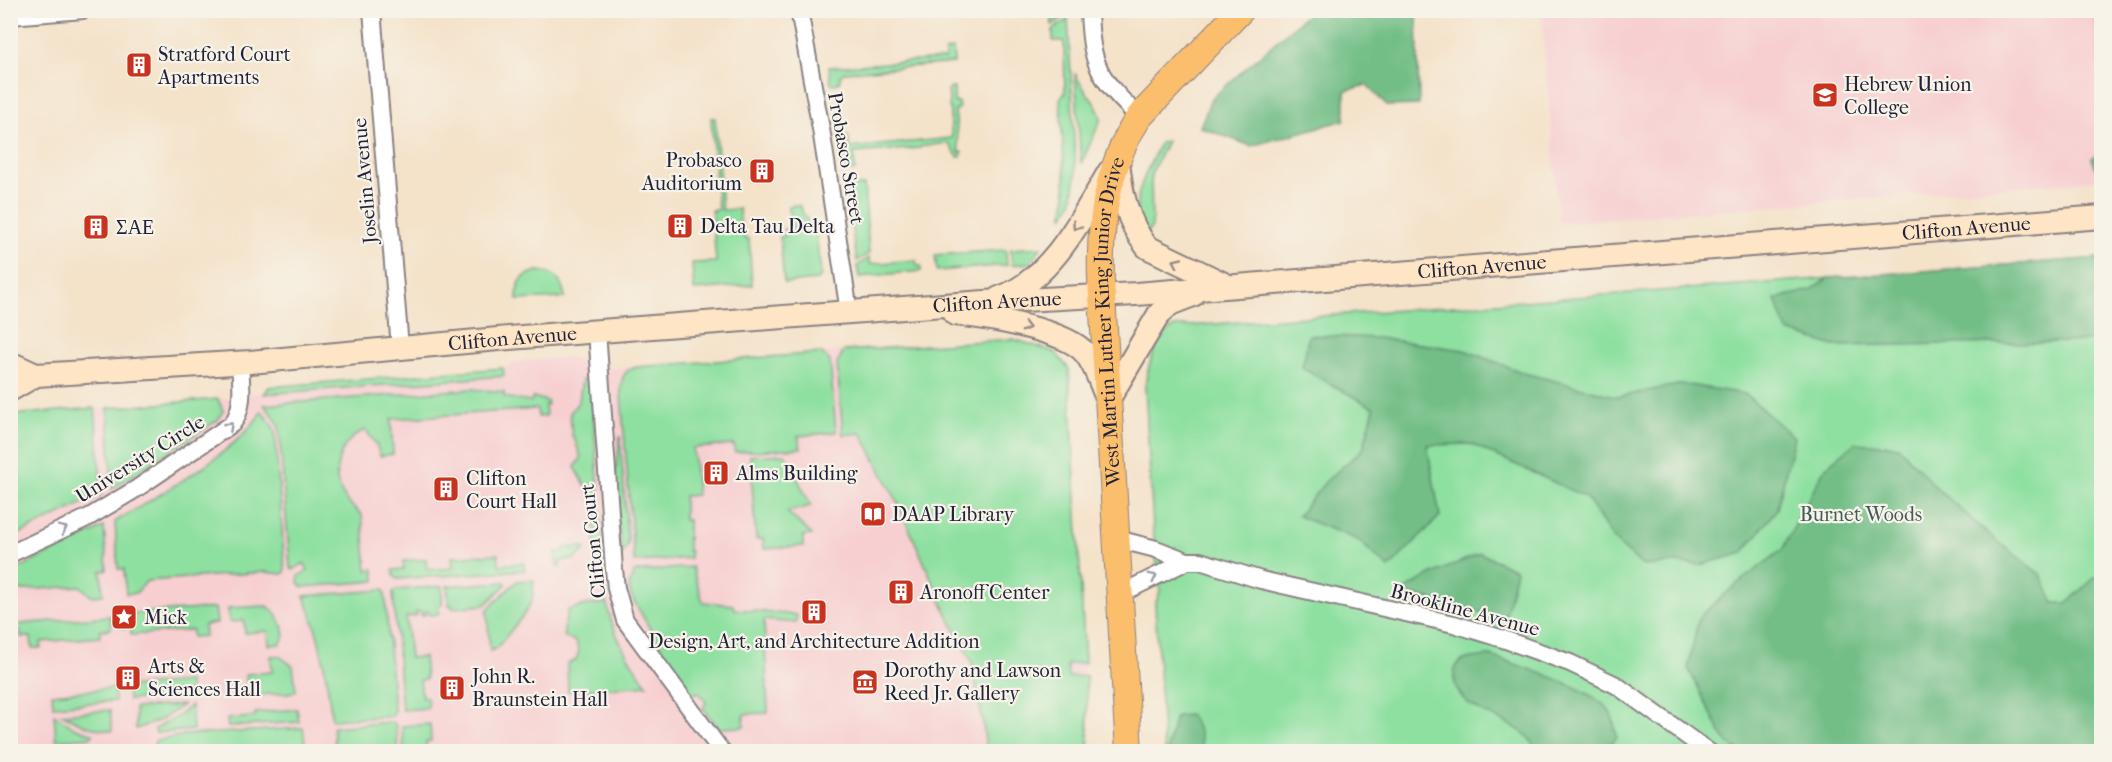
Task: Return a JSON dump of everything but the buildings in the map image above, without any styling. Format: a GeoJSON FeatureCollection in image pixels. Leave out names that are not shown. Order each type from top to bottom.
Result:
{"type":"FeatureCollection","features":[{"type":"Feature","properties":{"kind":"main road","name":"West Martin Luther King Junior Drive"},"geometry":{"type":"LineString","coordinates":[[1129,752],[1102,297],[1100,246],[1102,220],[1118,158],[1139,117],[1241,10]]}},
{"type":"Feature","properties":{"kind":"main road"},"geometry":{"type":"LineString","coordinates":[[1118,158],[1127,211],[1138,236],[1147,247],[1230,287]]}},
{"type":"Feature","properties":{"kind":"main road"},"geometry":{"type":"LineString","coordinates":[[984,302],[1017,290],[1043,269],[1079,222],[1118,158]]}},
{"type":"Feature","properties":{"kind":"main road","name":"Clifton Avenue"},"geometry":{"type":"LineString","coordinates":[[10,390],[36,375],[240,362],[597,331],[984,302],[1102,297],[2102,217]]}},
{"type":"Feature","properties":{"kind":"main road"},"geometry":{"type":"LineString","coordinates":[[1108,400],[1159,314],[1170,304],[1187,296],[1230,287]]}},
{"type":"Feature","properties":{"kind":"main road"},"geometry":{"type":"LineString","coordinates":[[906,308],[976,316],[1015,324],[1066,340],[1080,347],[1087,355],[1108,400]]}},
{"type":"Feature","properties":{"kind":"main road","name":"Clifton Avenue"},"geometry":{"type":"LineString","coordinates":[[10,363],[36,375]]}},
{"type":"Feature","properties":{"kind":"street"},"geometry":{"type":"LineString","coordinates":[[10,16],[83,10]]}},
{"type":"Feature","properties":{"kind":"street","name":"Joselin Avenue"},"geometry":{"type":"LineString","coordinates":[[372,10],[400,348]]}},
{"type":"Feature","properties":{"kind":"street","name":"Probasco Street"},"geometry":{"type":"LineString","coordinates":[[799,10],[828,168],[849,312]]}},
{"type":"Feature","properties":{"kind":"street"},"geometry":{"type":"LineString","coordinates":[[1089,10],[1093,56],[1103,79],[1139,117]]}},
{"type":"Feature","properties":{"kind":"street","name":"Clifton Court"},"geometry":{"type":"LineString","coordinates":[[597,331],[618,601],[626,620],[722,752]]}},
{"type":"Feature","properties":{"kind":"street","name":"University Circle"},"geometry":{"type":"LineString","coordinates":[[10,554],[88,517],[136,489],[232,424],[239,416],[241,405],[240,362]]}},
{"type":"Feature","properties":{"kind":"street","name":"Brookline Avenue"},"geometry":{"type":"LineString","coordinates":[[1117,539],[1156,549],[1187,561],[1200,561],[1282,585],[1454,624],[1548,655],[1616,685],[1709,752]]}},
{"type":"Feature","properties":{"kind":"street"},"geometry":{"type":"LineString","coordinates":[[1120,594],[1187,561]]}},
{"type":"Feature","properties":{"kind":"shaded area","name":"Hebrew Union College"},"geometry":{"type":"Polygon","coordinates":[[[1541,11],[2101,11],[2101,180],[1559,223],[1541,11]]]}},
{"type":"Feature","properties":{"kind":"shaded area"},"geometry":{"type":"Polygon","coordinates":[[[1013,339],[1055,352],[1069,369],[1089,751],[11,752],[11,415],[218,399],[266,392],[269,387],[506,368],[513,362],[569,357],[582,360],[589,370],[1013,339]]]}},
{"type":"Feature","properties":{"kind":"green space"},"geometry":{"type":"Polygon","coordinates":[[[1068,10],[1069,14],[1052,25],[1051,12],[978,17],[978,11],[1068,10]]]}},
{"type":"Feature","properties":{"kind":"green space"},"geometry":{"type":"Polygon","coordinates":[[[1311,11],[1417,11],[1419,105],[1387,106],[1367,85],[1345,91],[1345,120],[1251,146],[1200,127],[1211,99],[1311,11]]]}},
{"type":"Feature","properties":{"kind":"green space"},"geometry":{"type":"Polygon","coordinates":[[[2096,11],[2101,11],[2101,70],[2096,11]]]}},
{"type":"Feature","properties":{"kind":"green space"},"geometry":{"type":"Polygon","coordinates":[[[1068,19],[1076,176],[1072,202],[1063,217],[1066,195],[1060,99],[1065,93],[1064,41],[1053,41],[1053,30],[1068,19]]]}},
{"type":"Feature","properties":{"kind":"green space"},"geometry":{"type":"Polygon","coordinates":[[[953,49],[954,63],[845,72],[841,75],[839,83],[831,84],[829,67],[945,59],[945,51],[953,49]]]}},
{"type":"Feature","properties":{"kind":"green space"},"geometry":{"type":"Polygon","coordinates":[[[1075,73],[1097,107],[1101,119],[1081,164],[1075,73]]]}},
{"type":"Feature","properties":{"kind":"green space"},"geometry":{"type":"Polygon","coordinates":[[[954,88],[954,102],[958,102],[959,109],[955,110],[961,157],[958,157],[948,143],[920,148],[854,153],[855,170],[843,172],[838,136],[848,135],[850,148],[952,138],[948,89],[954,88]]]}},
{"type":"Feature","properties":{"kind":"green space"},"geometry":{"type":"Polygon","coordinates":[[[711,118],[715,118],[722,210],[739,209],[741,232],[744,232],[745,239],[749,239],[752,285],[694,290],[692,263],[716,262],[712,210],[718,210],[711,118]]]}},
{"type":"Feature","properties":{"kind":"green space"},"geometry":{"type":"Polygon","coordinates":[[[1167,141],[1151,174],[1152,227],[1144,236],[1137,212],[1138,195],[1160,143],[1167,141]]]}},
{"type":"Feature","properties":{"kind":"green space"},"geometry":{"type":"Polygon","coordinates":[[[2101,152],[2102,180],[2100,180],[2092,158],[2101,152]]]}},
{"type":"Feature","properties":{"kind":"green space"},"geometry":{"type":"Polygon","coordinates":[[[864,185],[869,253],[857,261],[845,188],[864,185]]]}},
{"type":"Feature","properties":{"kind":"green space"},"geometry":{"type":"Polygon","coordinates":[[[799,205],[807,220],[815,225],[821,275],[818,280],[784,283],[780,237],[785,236],[784,229],[791,228],[789,206],[799,205]]]}},
{"type":"Feature","properties":{"kind":"green space"},"geometry":{"type":"Polygon","coordinates":[[[1041,247],[1030,263],[1012,265],[1011,249],[1041,247]]]}},
{"type":"Feature","properties":{"kind":"green space"},"geometry":{"type":"Polygon","coordinates":[[[1006,250],[1007,265],[937,271],[935,255],[1006,250]]]}},
{"type":"Feature","properties":{"kind":"green space"},"geometry":{"type":"Polygon","coordinates":[[[869,258],[870,264],[916,260],[917,266],[921,266],[921,271],[859,277],[857,266],[869,258]]]}},
{"type":"Feature","properties":{"kind":"green space","name":"Burnet Woods"},"geometry":{"type":"Polygon","coordinates":[[[2101,258],[2101,751],[1164,751],[1155,605],[1160,591],[1153,528],[1145,386],[1150,361],[1157,345],[1174,327],[2101,258]]]}},
{"type":"Feature","properties":{"kind":"green space"},"geometry":{"type":"Polygon","coordinates":[[[2101,258],[2101,340],[1834,346],[1787,331],[1775,299],[1811,290],[1828,278],[2101,258]]]}},
{"type":"Feature","properties":{"kind":"green space"},"geometry":{"type":"Polygon","coordinates":[[[538,271],[549,273],[557,278],[565,298],[517,300],[518,289],[523,277],[538,271]]]}},
{"type":"Feature","properties":{"kind":"green space"},"geometry":{"type":"Polygon","coordinates":[[[1309,335],[1378,338],[1464,350],[1524,373],[1618,397],[1682,384],[1745,394],[1794,437],[1777,509],[1743,553],[1700,565],[1675,563],[1643,566],[1614,540],[1586,497],[1471,444],[1427,445],[1440,516],[1389,568],[1358,540],[1298,516],[1326,481],[1363,449],[1374,408],[1302,368],[1309,335]]]}},
{"type":"Feature","properties":{"kind":"green space"},"geometry":{"type":"Polygon","coordinates":[[[1013,339],[1055,352],[1069,369],[1085,663],[1067,664],[1068,677],[1086,676],[1089,751],[986,751],[972,662],[946,612],[896,499],[861,433],[843,435],[837,364],[844,351],[1013,339]]]}},
{"type":"Feature","properties":{"kind":"green space"},"geometry":{"type":"Polygon","coordinates":[[[822,353],[830,361],[836,432],[798,436],[801,448],[735,452],[734,445],[693,448],[697,495],[684,496],[684,520],[688,520],[690,558],[634,562],[621,394],[625,373],[637,367],[822,353]]]}},
{"type":"Feature","properties":{"kind":"green space"},"geometry":{"type":"Polygon","coordinates":[[[503,368],[504,376],[264,394],[269,387],[503,368]]]}},
{"type":"Feature","properties":{"kind":"green space"},"geometry":{"type":"Polygon","coordinates":[[[591,379],[604,565],[602,565],[595,546],[595,504],[575,467],[581,458],[572,436],[570,413],[579,401],[582,380],[591,379]]]}},
{"type":"Feature","properties":{"kind":"green space"},"geometry":{"type":"Polygon","coordinates":[[[471,389],[504,392],[504,397],[531,402],[533,397],[547,401],[546,416],[538,417],[537,409],[391,419],[393,454],[380,456],[376,444],[365,430],[356,435],[343,450],[337,469],[337,479],[347,500],[362,515],[367,570],[374,569],[375,581],[303,587],[298,583],[299,576],[308,570],[304,563],[293,570],[290,567],[279,427],[264,405],[471,389]]]}},
{"type":"Feature","properties":{"kind":"green space"},"geometry":{"type":"Polygon","coordinates":[[[218,399],[223,411],[218,420],[112,489],[108,408],[218,399]]]}},
{"type":"Feature","properties":{"kind":"green space"},"geometry":{"type":"Polygon","coordinates":[[[95,408],[102,494],[11,538],[11,415],[95,408]]]}},
{"type":"Feature","properties":{"kind":"green space"},"geometry":{"type":"Polygon","coordinates":[[[262,411],[275,430],[285,572],[282,574],[265,572],[147,581],[136,593],[126,594],[124,569],[118,569],[115,522],[215,458],[250,427],[262,411]]]}},
{"type":"Feature","properties":{"kind":"green space"},"geometry":{"type":"Polygon","coordinates":[[[620,436],[628,543],[621,557],[615,477],[620,436]]]}},
{"type":"Feature","properties":{"kind":"green space"},"geometry":{"type":"Polygon","coordinates":[[[1855,443],[1898,446],[1936,487],[1987,533],[2041,575],[2054,603],[2067,603],[2101,572],[2101,751],[1739,752],[1724,739],[1688,668],[1699,617],[1738,583],[1782,550],[1825,468],[1855,443]]]}},
{"type":"Feature","properties":{"kind":"green space"},"geometry":{"type":"Polygon","coordinates":[[[785,454],[811,506],[787,512],[812,535],[803,536],[803,546],[764,549],[763,539],[756,539],[750,456],[785,454]]]}},
{"type":"Feature","properties":{"kind":"green space"},"geometry":{"type":"Polygon","coordinates":[[[104,527],[107,570],[101,571],[103,595],[91,596],[80,586],[11,591],[11,572],[104,527]]]}},
{"type":"Feature","properties":{"kind":"green space"},"geometry":{"type":"Polygon","coordinates":[[[584,547],[585,549],[576,559],[560,561],[560,567],[557,567],[555,552],[564,552],[564,548],[584,547]]]}},
{"type":"Feature","properties":{"kind":"green space"},"geometry":{"type":"Polygon","coordinates":[[[1480,553],[1516,570],[1505,619],[1402,592],[1424,578],[1480,553]]]}},
{"type":"Feature","properties":{"kind":"green space"},"geometry":{"type":"Polygon","coordinates":[[[498,554],[499,565],[524,563],[525,570],[397,579],[394,576],[393,570],[404,569],[403,561],[426,559],[427,570],[453,568],[452,557],[498,554]]]}},
{"type":"Feature","properties":{"kind":"green space"},"geometry":{"type":"Polygon","coordinates":[[[692,567],[703,602],[733,605],[734,609],[797,615],[796,623],[764,620],[768,713],[744,714],[744,727],[719,728],[703,709],[706,702],[698,692],[693,695],[671,665],[631,596],[629,586],[634,572],[692,567]]]}},
{"type":"Feature","properties":{"kind":"green space"},"geometry":{"type":"Polygon","coordinates":[[[534,580],[532,601],[525,613],[497,648],[490,651],[487,610],[517,581],[534,580]]]}},
{"type":"Feature","properties":{"kind":"green space"},"geometry":{"type":"Polygon","coordinates":[[[505,582],[506,584],[485,605],[452,608],[452,605],[449,605],[447,586],[505,582]]]}},
{"type":"Feature","properties":{"kind":"green space"},"geometry":{"type":"Polygon","coordinates":[[[442,586],[442,605],[438,606],[439,614],[429,615],[429,611],[421,615],[420,612],[416,612],[416,616],[406,617],[410,658],[424,657],[426,679],[420,680],[422,697],[427,697],[428,708],[402,710],[393,592],[442,586]]]}},
{"type":"Feature","properties":{"kind":"green space"},"geometry":{"type":"Polygon","coordinates":[[[383,590],[394,711],[392,716],[332,720],[319,642],[304,596],[383,590]]]}},
{"type":"Feature","properties":{"kind":"green space"},"geometry":{"type":"Polygon","coordinates":[[[607,603],[617,636],[647,685],[568,691],[567,664],[576,660],[579,651],[576,642],[564,636],[568,610],[607,603]]]}},
{"type":"Feature","properties":{"kind":"green space"},"geometry":{"type":"Polygon","coordinates":[[[267,606],[277,615],[282,626],[285,635],[280,644],[269,645],[268,631],[245,633],[244,621],[229,622],[228,608],[267,606]]]}},
{"type":"Feature","properties":{"kind":"green space"},"geometry":{"type":"Polygon","coordinates":[[[215,608],[217,623],[204,625],[205,636],[192,637],[192,630],[131,635],[131,627],[123,628],[122,614],[215,608]]]}},
{"type":"Feature","properties":{"kind":"green space"},"geometry":{"type":"Polygon","coordinates":[[[110,616],[111,629],[100,630],[100,637],[41,642],[41,648],[32,648],[31,637],[21,637],[20,624],[110,616]]]}},
{"type":"Feature","properties":{"kind":"green space"},"geometry":{"type":"Polygon","coordinates":[[[271,656],[279,656],[293,666],[296,692],[247,696],[246,674],[272,672],[271,656]]]}},
{"type":"Feature","properties":{"kind":"green space"},"geometry":{"type":"Polygon","coordinates":[[[1490,656],[1556,679],[1591,696],[1611,714],[1617,737],[1605,751],[1536,751],[1526,735],[1517,728],[1471,705],[1456,688],[1455,669],[1461,661],[1490,656]]]}},
{"type":"Feature","properties":{"kind":"green space"},"geometry":{"type":"Polygon","coordinates":[[[189,682],[190,695],[128,700],[127,687],[189,682]]]}},
{"type":"Feature","properties":{"kind":"green space"},"geometry":{"type":"Polygon","coordinates":[[[114,688],[115,701],[53,706],[52,694],[114,688]]]}},
{"type":"Feature","properties":{"kind":"green space"},"geometry":{"type":"Polygon","coordinates":[[[183,705],[163,719],[136,729],[135,708],[183,705]]]}},
{"type":"Feature","properties":{"kind":"green space"},"geometry":{"type":"Polygon","coordinates":[[[191,705],[193,730],[156,733],[155,729],[177,717],[191,705]]]}},
{"type":"Feature","properties":{"kind":"green space"},"geometry":{"type":"Polygon","coordinates":[[[297,709],[299,722],[228,727],[227,719],[255,717],[255,713],[297,709]]]}},
{"type":"Feature","properties":{"kind":"green space"},"geometry":{"type":"Polygon","coordinates":[[[110,710],[112,731],[89,727],[61,714],[110,710]]]}},
{"type":"Feature","properties":{"kind":"green space"},"geometry":{"type":"Polygon","coordinates":[[[54,714],[73,727],[93,734],[92,737],[56,740],[54,714]]]}},
{"type":"Feature","properties":{"kind":"green space"},"geometry":{"type":"Polygon","coordinates":[[[1190,715],[1200,733],[1202,751],[1168,751],[1176,716],[1190,715]]]}},
{"type":"Feature","properties":{"kind":"green space"},"geometry":{"type":"Polygon","coordinates":[[[393,722],[396,726],[398,751],[335,751],[333,727],[393,722]]]}},
{"type":"Feature","properties":{"kind":"green space"},"geometry":{"type":"Polygon","coordinates":[[[430,724],[431,741],[426,742],[426,751],[404,751],[402,726],[430,724]]]}},
{"type":"Feature","properties":{"kind":"green space"},"geometry":{"type":"Polygon","coordinates":[[[303,728],[306,751],[155,751],[155,741],[185,735],[303,728]]]}},
{"type":"Feature","properties":{"kind":"green space"},"geometry":{"type":"Polygon","coordinates":[[[94,745],[95,751],[11,751],[94,745]]]}},
{"type":"Feature","properties":{"kind":"place","name":"Stratford Court Apartments"},"geometry":{"type":"Point","coordinates":[139,65]}},
{"type":"Feature","properties":{"kind":"place","name":"Hebrew Union College"},"geometry":{"type":"Point","coordinates":[1825,95]}},
{"type":"Feature","properties":{"kind":"place","name":"Probasco Auditorium"},"geometry":{"type":"Point","coordinates":[762,171]}},
{"type":"Feature","properties":{"kind":"place","name":"Delta Tau Delta"},"geometry":{"type":"Point","coordinates":[680,226]}},
{"type":"Feature","properties":{"kind":"place","name":"ΣΑΕ"},"geometry":{"type":"Point","coordinates":[96,227]}},
{"type":"Feature","properties":{"kind":"place","name":"Alms Building"},"geometry":{"type":"Point","coordinates":[716,473]}},
{"type":"Feature","properties":{"kind":"place","name":"Clifton Court Hall"},"geometry":{"type":"Point","coordinates":[446,489]}},
{"type":"Feature","properties":{"kind":"place","name":"DAAP Library"},"geometry":{"type":"Point","coordinates":[873,514]}},
{"type":"Feature","properties":{"kind":"place","name":"Aronoff Center"},"geometry":{"type":"Point","coordinates":[901,592]}},
{"type":"Feature","properties":{"kind":"place","name":"Design, Art, and Architecture Addition"},"geometry":{"type":"Point","coordinates":[814,612]}},
{"type":"Feature","properties":{"kind":"place","name":"Mick"},"geometry":{"type":"Point","coordinates":[124,617]}},
{"type":"Feature","properties":{"kind":"place","name":"Arts & Sciences Hall"},"geometry":{"type":"Point","coordinates":[128,678]}},
{"type":"Feature","properties":{"kind":"place","name":"Dorothy and Lawson Reed Jr. Gallery"},"geometry":{"type":"Point","coordinates":[865,682]}},
{"type":"Feature","properties":{"kind":"place","name":"John R. Braunstein Hall"},"geometry":{"type":"Point","coordinates":[452,688]}}]}
